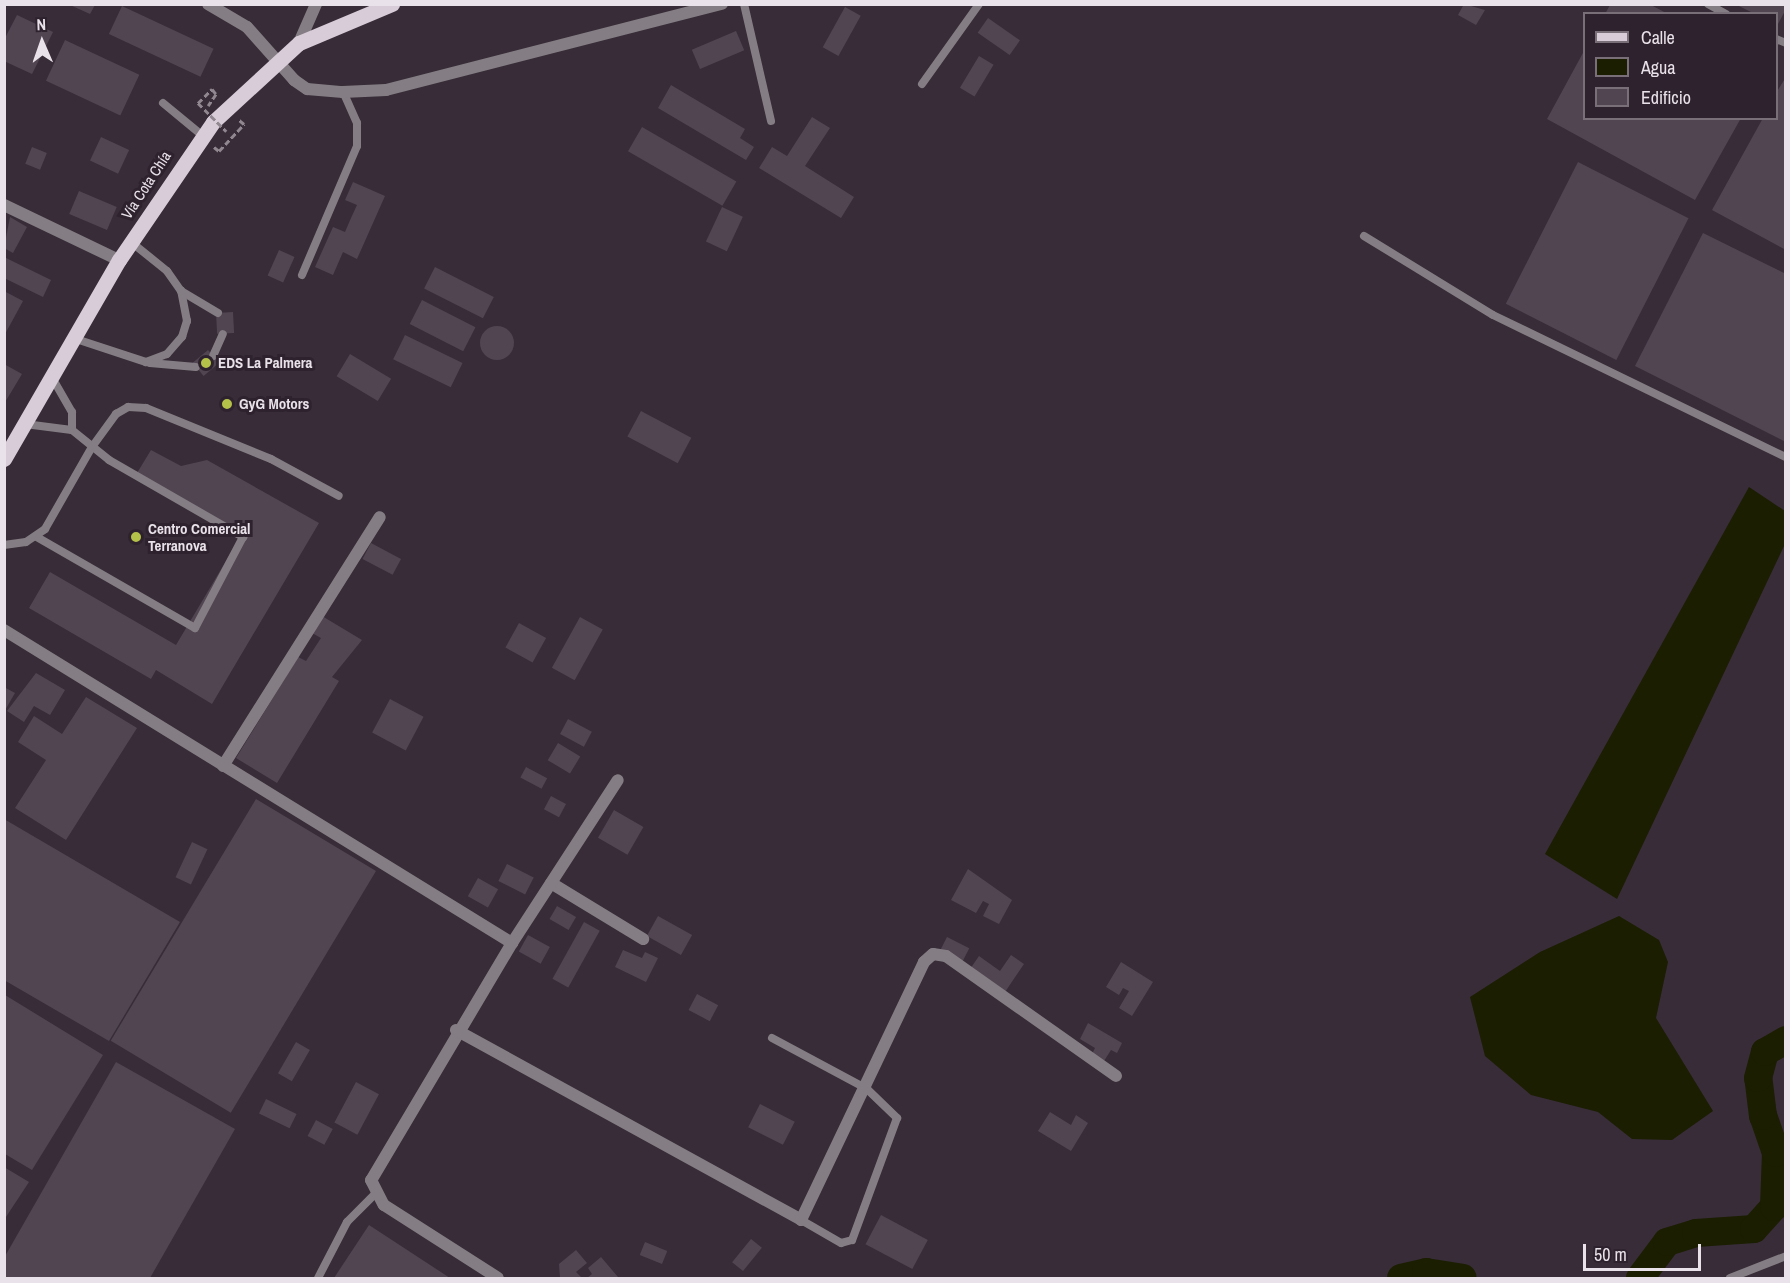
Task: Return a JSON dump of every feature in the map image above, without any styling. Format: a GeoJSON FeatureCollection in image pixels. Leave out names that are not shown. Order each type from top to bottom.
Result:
{"type":"FeatureCollection","features":[{"type":"Feature","properties":{"kind":"main road","name":"Vía Cota Chía"},"geometry":{"type":"LineString","coordinates":[[4,459],[54,381],[119,260],[202,136],[274,62],[299,43],[392,4]]}},
{"type":"Feature","properties":{"kind":"street"},"geometry":{"type":"LineString","coordinates":[[208,4],[247,27],[274,62],[307,89],[343,92],[386,90],[722,4]]}},
{"type":"Feature","properties":{"kind":"street"},"geometry":{"type":"LineString","coordinates":[[299,43],[316,4]]}},
{"type":"Feature","properties":{"kind":"street"},"geometry":{"type":"LineString","coordinates":[[4,205],[119,260]]}},
{"type":"Feature","properties":{"kind":"street"},"geometry":{"type":"LineString","coordinates":[[224,766],[380,517]]}},
{"type":"Feature","properties":{"kind":"street"},"geometry":{"type":"LineString","coordinates":[[4,630],[512,943]]}},
{"type":"Feature","properties":{"kind":"street"},"geometry":{"type":"LineString","coordinates":[[498,1278],[374,1195],[371,1180],[456,1030],[618,780]]}},
{"type":"Feature","properties":{"kind":"street"},"geometry":{"type":"LineString","coordinates":[[550,883],[643,939]]}},
{"type":"Feature","properties":{"kind":"street"},"geometry":{"type":"LineString","coordinates":[[456,1030],[801,1220],[867,1089],[924,962],[933,954],[946,956],[1116,1076]]}},
{"type":"Feature","properties":{"kind":"lane"},"geometry":{"type":"LineString","coordinates":[[744,4],[771,121]]}},
{"type":"Feature","properties":{"kind":"lane"},"geometry":{"type":"LineString","coordinates":[[922,84],[979,4]]}},
{"type":"Feature","properties":{"kind":"lane"},"geometry":{"type":"LineString","coordinates":[[1708,4],[1722,12]]}},
{"type":"Feature","properties":{"kind":"lane"},"geometry":{"type":"LineString","coordinates":[[302,275],[357,146],[357,123],[343,92]]}},
{"type":"Feature","properties":{"kind":"lane"},"geometry":{"type":"LineString","coordinates":[[163,103],[202,136]]}},
{"type":"Feature","properties":{"kind":"lane"},"geometry":{"type":"LineString","coordinates":[[1364,236],[1493,315],[1785,458]]}},
{"type":"Feature","properties":{"kind":"lane"},"geometry":{"type":"LineString","coordinates":[[131,242],[167,271],[181,291],[187,321],[182,338],[167,354],[146,362]]}},
{"type":"Feature","properties":{"kind":"lane"},"geometry":{"type":"LineString","coordinates":[[181,291],[218,313]]}},
{"type":"Feature","properties":{"kind":"lane"},"geometry":{"type":"LineString","coordinates":[[213,356],[223,334]]}},
{"type":"Feature","properties":{"kind":"lane"},"geometry":{"type":"LineString","coordinates":[[76,339],[146,362],[196,367]]}},
{"type":"Feature","properties":{"kind":"lane"},"geometry":{"type":"LineString","coordinates":[[54,381],[72,412],[72,430]]}},
{"type":"Feature","properties":{"kind":"lane"},"geometry":{"type":"LineString","coordinates":[[37,537],[92,447],[116,414],[140,406],[271,459],[339,496]]}},
{"type":"Feature","properties":{"kind":"lane"},"geometry":{"type":"LineString","coordinates":[[4,545],[37,537],[189,628],[199,626],[243,537],[92,447],[72,430],[25,424]]}},
{"type":"Feature","properties":{"kind":"lane"},"geometry":{"type":"LineString","coordinates":[[772,1038],[867,1089],[898,1123],[852,1240],[841,1243],[801,1220]]}},
{"type":"Feature","properties":{"kind":"lane"},"geometry":{"type":"LineString","coordinates":[[318,1278],[347,1222],[374,1195]]}},
{"type":"Feature","properties":{"kind":"lane"},"geometry":{"type":"LineString","coordinates":[[1730,1278],[1785,1256]]}},
{"type":"Feature","properties":{"kind":"path"},"geometry":{"type":"LineString","coordinates":[[202,136],[219,151],[244,124],[238,118],[226,131],[198,103],[212,89],[216,94],[206,104],[219,117]]}},
{"type":"Feature","properties":{"kind":"water"},"geometry":{"type":"Polygon","coordinates":[[[1749,487],[1785,511],[1785,544],[1617,899],[1545,854],[1749,487]]]}},
{"type":"Feature","properties":{"kind":"water"},"geometry":{"type":"Polygon","coordinates":[[[1619,916],[1659,940],[1668,962],[1656,1018],[1713,1111],[1672,1140],[1632,1139],[1598,1112],[1531,1095],[1485,1056],[1470,997],[1540,952],[1619,916]]]}},
{"type":"Feature","properties":{"kind":"building"},"geometry":{"type":"Polygon","coordinates":[[[1464,4],[1485,10],[1476,25],[1458,15],[1464,4]]]}},
{"type":"Feature","properties":{"kind":"building"},"geometry":{"type":"Polygon","coordinates":[[[1735,4],[1786,4],[1786,9],[1778,24],[1778,12],[1751,12],[1735,4]]]}},
{"type":"Feature","properties":{"kind":"building"},"geometry":{"type":"Polygon","coordinates":[[[70,5],[95,5],[90,14],[70,5]]]}},
{"type":"Feature","properties":{"kind":"building"},"geometry":{"type":"Polygon","coordinates":[[[1610,5],[1651,5],[1664,12],[1606,12],[1610,5]]]}},
{"type":"Feature","properties":{"kind":"building"},"geometry":{"type":"Polygon","coordinates":[[[122,6],[214,49],[200,77],[109,34],[122,6]]]}},
{"type":"Feature","properties":{"kind":"building"},"geometry":{"type":"Polygon","coordinates":[[[845,7],[861,16],[838,56],[823,47],[845,7]]]}},
{"type":"Feature","properties":{"kind":"building"},"geometry":{"type":"Polygon","coordinates":[[[17,15],[53,32],[32,74],[4,61],[4,40],[17,15]]]}},
{"type":"Feature","properties":{"kind":"building"},"geometry":{"type":"Polygon","coordinates":[[[988,18],[1020,40],[1010,55],[978,33],[988,18]]]}},
{"type":"Feature","properties":{"kind":"building"},"geometry":{"type":"Polygon","coordinates":[[[736,31],[744,50],[700,69],[692,50],[736,31]]]}},
{"type":"Feature","properties":{"kind":"building"},"geometry":{"type":"Polygon","coordinates":[[[65,40],[139,75],[120,115],[46,81],[65,40]]]}},
{"type":"Feature","properties":{"kind":"building"},"geometry":{"type":"Polygon","coordinates":[[[1583,53],[1583,120],[1740,120],[1695,200],[1547,119],[1583,53]]]}},
{"type":"Feature","properties":{"kind":"building"},"geometry":{"type":"Polygon","coordinates":[[[979,56],[994,65],[975,96],[960,88],[979,56]]]}},
{"type":"Feature","properties":{"kind":"building"},"geometry":{"type":"Polygon","coordinates":[[[1786,77],[1786,250],[1712,210],[1762,120],[1778,120],[1778,90],[1786,77]]]}},
{"type":"Feature","properties":{"kind":"building"},"geometry":{"type":"Polygon","coordinates":[[[671,85],[745,129],[740,138],[754,147],[746,160],[658,108],[671,85]]]}},
{"type":"Feature","properties":{"kind":"building"},"geometry":{"type":"Polygon","coordinates":[[[812,117],[830,128],[805,166],[854,197],[841,218],[759,168],[772,147],[787,156],[812,117]]]}},
{"type":"Feature","properties":{"kind":"building"},"geometry":{"type":"Polygon","coordinates":[[[642,127],[736,182],[722,206],[628,151],[642,127]]]}},
{"type":"Feature","properties":{"kind":"building"},"geometry":{"type":"Polygon","coordinates":[[[101,137],[129,150],[118,174],[90,161],[101,137]]]}},
{"type":"Feature","properties":{"kind":"building"},"geometry":{"type":"Polygon","coordinates":[[[32,147],[47,153],[40,170],[25,164],[32,147]]]}},
{"type":"Feature","properties":{"kind":"building"},"geometry":{"type":"Polygon","coordinates":[[[1578,162],[1688,218],[1616,360],[1506,304],[1578,162]]]}},
{"type":"Feature","properties":{"kind":"building"},"geometry":{"type":"Polygon","coordinates":[[[353,182],[385,196],[357,259],[343,252],[333,275],[315,267],[333,227],[345,232],[357,205],[345,200],[353,182]]]}},
{"type":"Feature","properties":{"kind":"building"},"geometry":{"type":"Polygon","coordinates":[[[79,191],[117,207],[107,230],[69,214],[79,191]]]}},
{"type":"Feature","properties":{"kind":"building"},"geometry":{"type":"Polygon","coordinates":[[[722,207],[743,217],[727,251],[706,241],[722,207]]]}},
{"type":"Feature","properties":{"kind":"building"},"geometry":{"type":"Polygon","coordinates":[[[10,217],[27,227],[13,253],[4,248],[10,217]]]}},
{"type":"Feature","properties":{"kind":"building"},"geometry":{"type":"Polygon","coordinates":[[[1703,233],[1786,274],[1786,442],[1635,366],[1703,233]]]}},
{"type":"Feature","properties":{"kind":"building"},"geometry":{"type":"Polygon","coordinates":[[[279,250],[295,257],[283,282],[268,276],[279,250]]]}},
{"type":"Feature","properties":{"kind":"building"},"geometry":{"type":"Polygon","coordinates":[[[4,257],[51,280],[43,297],[4,278],[4,257]]]}},
{"type":"Feature","properties":{"kind":"building"},"geometry":{"type":"Polygon","coordinates":[[[435,267],[494,297],[483,318],[424,288],[435,267]]]}},
{"type":"Feature","properties":{"kind":"building"},"geometry":{"type":"Polygon","coordinates":[[[4,291],[23,301],[4,336],[4,291]]]}},
{"type":"Feature","properties":{"kind":"building"},"geometry":{"type":"Polygon","coordinates":[[[422,300],[475,327],[463,351],[410,324],[422,300]]]}},
{"type":"Feature","properties":{"kind":"building","name":"EDS La Palmera"},"geometry":{"type":"Polygon","coordinates":[[[233,312],[234,333],[217,334],[216,313],[233,312]]]}},
{"type":"Feature","properties":{"kind":"building"},"geometry":{"type":"Polygon","coordinates":[[[497,326],[509,331],[514,343],[509,355],[497,360],[485,355],[480,343],[485,331],[497,326]]]}},
{"type":"Feature","properties":{"kind":"building"},"geometry":{"type":"Polygon","coordinates":[[[405,335],[463,363],[451,387],[393,359],[405,335]]]}},
{"type":"Feature","properties":{"kind":"building","name":"EDS La Palmera"},"geometry":{"type":"Polygon","coordinates":[[[208,350],[219,363],[204,376],[193,363],[208,350]]]}},
{"type":"Feature","properties":{"kind":"building"},"geometry":{"type":"Polygon","coordinates":[[[350,354],[391,379],[378,401],[337,376],[350,354]]]}},
{"type":"Feature","properties":{"kind":"building"},"geometry":{"type":"Polygon","coordinates":[[[4,364],[22,374],[4,404],[4,364]]]}},
{"type":"Feature","properties":{"kind":"building"},"geometry":{"type":"Polygon","coordinates":[[[641,411],[691,438],[678,463],[627,437],[641,411]]]}},
{"type":"Feature","properties":{"kind":"building"},"geometry":{"type":"Polygon","coordinates":[[[151,450],[181,466],[207,460],[319,523],[212,704],[156,670],[151,679],[29,608],[50,572],[176,645],[242,534],[137,473],[151,450]]]}},
{"type":"Feature","properties":{"kind":"building"},"geometry":{"type":"Polygon","coordinates":[[[371,543],[401,559],[393,575],[363,559],[371,543]]]}},
{"type":"Feature","properties":{"kind":"building"},"geometry":{"type":"Polygon","coordinates":[[[322,616],[362,640],[332,677],[339,681],[277,783],[236,758],[298,657],[306,661],[321,638],[312,633],[322,616]]]}},
{"type":"Feature","properties":{"kind":"building"},"geometry":{"type":"Polygon","coordinates":[[[580,617],[603,630],[575,680],[552,668],[580,617]]]}},
{"type":"Feature","properties":{"kind":"building"},"geometry":{"type":"Polygon","coordinates":[[[519,623],[546,638],[533,663],[505,647],[519,623]]]}},
{"type":"Feature","properties":{"kind":"building"},"geometry":{"type":"Polygon","coordinates":[[[36,673],[65,690],[50,715],[34,706],[24,722],[7,711],[36,673]]]}},
{"type":"Feature","properties":{"kind":"building"},"geometry":{"type":"Polygon","coordinates":[[[4,687],[15,693],[4,712],[4,687]]]}},
{"type":"Feature","properties":{"kind":"building"},"geometry":{"type":"Polygon","coordinates":[[[86,697],[137,728],[66,840],[15,808],[46,760],[18,742],[34,716],[62,734],[86,697]]]}},
{"type":"Feature","properties":{"kind":"building"},"geometry":{"type":"Polygon","coordinates":[[[390,699],[424,717],[406,750],[372,733],[390,699]]]}},
{"type":"Feature","properties":{"kind":"building"},"geometry":{"type":"Polygon","coordinates":[[[568,719],[592,732],[584,747],[560,734],[568,719]]]}},
{"type":"Feature","properties":{"kind":"building"},"geometry":{"type":"Polygon","coordinates":[[[558,743],[580,756],[570,774],[548,760],[558,743]]]}},
{"type":"Feature","properties":{"kind":"building"},"geometry":{"type":"Polygon","coordinates":[[[526,767],[547,778],[542,789],[520,778],[526,767]]]}},
{"type":"Feature","properties":{"kind":"building"},"geometry":{"type":"Polygon","coordinates":[[[551,796],[566,804],[559,817],[544,809],[551,796]]]}},
{"type":"Feature","properties":{"kind":"building"},"geometry":{"type":"Polygon","coordinates":[[[256,799],[376,871],[231,1113],[111,1041],[256,799]]]}},
{"type":"Feature","properties":{"kind":"building"},"geometry":{"type":"Polygon","coordinates":[[[614,810],[643,827],[627,855],[598,838],[614,810]]]}},
{"type":"Feature","properties":{"kind":"building"},"geometry":{"type":"Polygon","coordinates":[[[4,819],[180,922],[109,1041],[4,980],[4,819]]]}},
{"type":"Feature","properties":{"kind":"building"},"geometry":{"type":"Polygon","coordinates":[[[192,842],[207,849],[191,885],[176,877],[192,842]]]}},
{"type":"Feature","properties":{"kind":"building"},"geometry":{"type":"Polygon","coordinates":[[[507,864],[534,878],[525,895],[498,881],[507,864]]]}},
{"type":"Feature","properties":{"kind":"building"},"geometry":{"type":"Polygon","coordinates":[[[968,869],[1012,900],[999,924],[983,916],[989,904],[983,901],[976,913],[951,900],[968,869]]]}},
{"type":"Feature","properties":{"kind":"building"},"geometry":{"type":"Polygon","coordinates":[[[478,878],[498,889],[488,908],[468,896],[478,878]]]}},
{"type":"Feature","properties":{"kind":"building"},"geometry":{"type":"Polygon","coordinates":[[[557,906],[576,917],[569,930],[550,919],[557,906]]]}},
{"type":"Feature","properties":{"kind":"building"},"geometry":{"type":"Polygon","coordinates":[[[658,916],[692,935],[681,955],[647,936],[658,916]]]}},
{"type":"Feature","properties":{"kind":"building"},"geometry":{"type":"Polygon","coordinates":[[[584,922],[600,931],[568,988],[552,979],[584,922]]]}},
{"type":"Feature","properties":{"kind":"building"},"geometry":{"type":"Polygon","coordinates":[[[528,935],[550,947],[541,964],[519,952],[528,935]]]}},
{"type":"Feature","properties":{"kind":"building"},"geometry":{"type":"Polygon","coordinates":[[[947,937],[969,948],[962,963],[940,951],[947,937]]]}},
{"type":"Feature","properties":{"kind":"building"},"geometry":{"type":"Polygon","coordinates":[[[623,950],[642,958],[645,952],[658,958],[646,982],[615,967],[623,950]]]}},
{"type":"Feature","properties":{"kind":"building"},"geometry":{"type":"Polygon","coordinates":[[[1011,955],[1024,964],[1003,995],[968,972],[979,956],[1000,971],[1011,955]]]}},
{"type":"Feature","properties":{"kind":"building"},"geometry":{"type":"Polygon","coordinates":[[[1121,962],[1153,982],[1132,1016],[1119,1008],[1129,991],[1123,988],[1119,995],[1106,987],[1121,962]]]}},
{"type":"Feature","properties":{"kind":"building"},"geometry":{"type":"Polygon","coordinates":[[[697,994],[718,1005],[710,1021],[689,1010],[697,994]]]}},
{"type":"Feature","properties":{"kind":"building"},"geometry":{"type":"Polygon","coordinates":[[[5,995],[103,1055],[32,1170],[5,1154],[5,995]]]}},
{"type":"Feature","properties":{"kind":"building"},"geometry":{"type":"Polygon","coordinates":[[[1088,1023],[1122,1043],[1117,1053],[1111,1050],[1104,1061],[1092,1054],[1095,1048],[1080,1039],[1088,1023]]]}},
{"type":"Feature","properties":{"kind":"building"},"geometry":{"type":"Polygon","coordinates":[[[296,1042],[310,1050],[292,1081],[278,1073],[296,1042]]]}},
{"type":"Feature","properties":{"kind":"building"},"geometry":{"type":"Polygon","coordinates":[[[116,1062],[235,1129],[150,1278],[4,1278],[4,1258],[116,1062]]]}},
{"type":"Feature","properties":{"kind":"building"},"geometry":{"type":"Polygon","coordinates":[[[356,1082],[379,1094],[357,1135],[334,1123],[356,1082]]]}},
{"type":"Feature","properties":{"kind":"building"},"geometry":{"type":"Polygon","coordinates":[[[266,1099],[297,1114],[290,1128],[259,1113],[266,1099]]]}},
{"type":"Feature","properties":{"kind":"building"},"geometry":{"type":"Polygon","coordinates":[[[760,1104],[795,1122],[783,1145],[748,1127],[760,1104]]]}},
{"type":"Feature","properties":{"kind":"building"},"geometry":{"type":"Polygon","coordinates":[[[1050,1112],[1071,1125],[1076,1115],[1088,1123],[1071,1151],[1038,1131],[1050,1112]]]}},
{"type":"Feature","properties":{"kind":"building"},"geometry":{"type":"Polygon","coordinates":[[[316,1120],[333,1129],[324,1145],[308,1136],[316,1120]]]}},
{"type":"Feature","properties":{"kind":"building"},"geometry":{"type":"Polygon","coordinates":[[[4,1167],[29,1182],[4,1220],[4,1167]]]}},
{"type":"Feature","properties":{"kind":"building"},"geometry":{"type":"Polygon","coordinates":[[[881,1215],[928,1240],[912,1269],[866,1244],[881,1215]]]}},
{"type":"Feature","properties":{"kind":"building"},"geometry":{"type":"Polygon","coordinates":[[[369,1225],[450,1278],[334,1278],[369,1225]]]}},
{"type":"Feature","properties":{"kind":"building"},"geometry":{"type":"Polygon","coordinates":[[[751,1239],[762,1248],[743,1271],[732,1262],[751,1239]]]}},
{"type":"Feature","properties":{"kind":"building"},"geometry":{"type":"Polygon","coordinates":[[[645,1242],[667,1251],[662,1264],[640,1255],[645,1242]]]}},
{"type":"Feature","properties":{"kind":"building"},"geometry":{"type":"Polygon","coordinates":[[[576,1250],[587,1263],[576,1272],[582,1278],[560,1278],[559,1264],[576,1250]]]}},
{"type":"Feature","properties":{"kind":"building"},"geometry":{"type":"Polygon","coordinates":[[[601,1257],[618,1277],[587,1278],[592,1274],[588,1268],[601,1257]]]}},
{"type":"Feature","properties":{"kind":"waterway"},"geometry":{"type":"LineString","coordinates":[[1640,1278],[1667,1242],[1696,1233],[1754,1229],[1774,1207],[1776,1153],[1763,1116],[1758,1078],[1765,1052],[1786,1040]]}},
{"type":"Feature","properties":{"kind":"waterway"},"geometry":{"type":"LineString","coordinates":[[1401,1278],[1426,1272],[1463,1278]]}},
{"type":"Feature","properties":{"kind":"place","name":"EDS La Palmera"},"geometry":{"type":"Point","coordinates":[206,363]}},
{"type":"Feature","properties":{"kind":"place","name":"GyG Motors"},"geometry":{"type":"Point","coordinates":[227,404]}},
{"type":"Feature","properties":{"kind":"place","name":"Centro Comercial Terranova"},"geometry":{"type":"Point","coordinates":[136,537]}}]}
